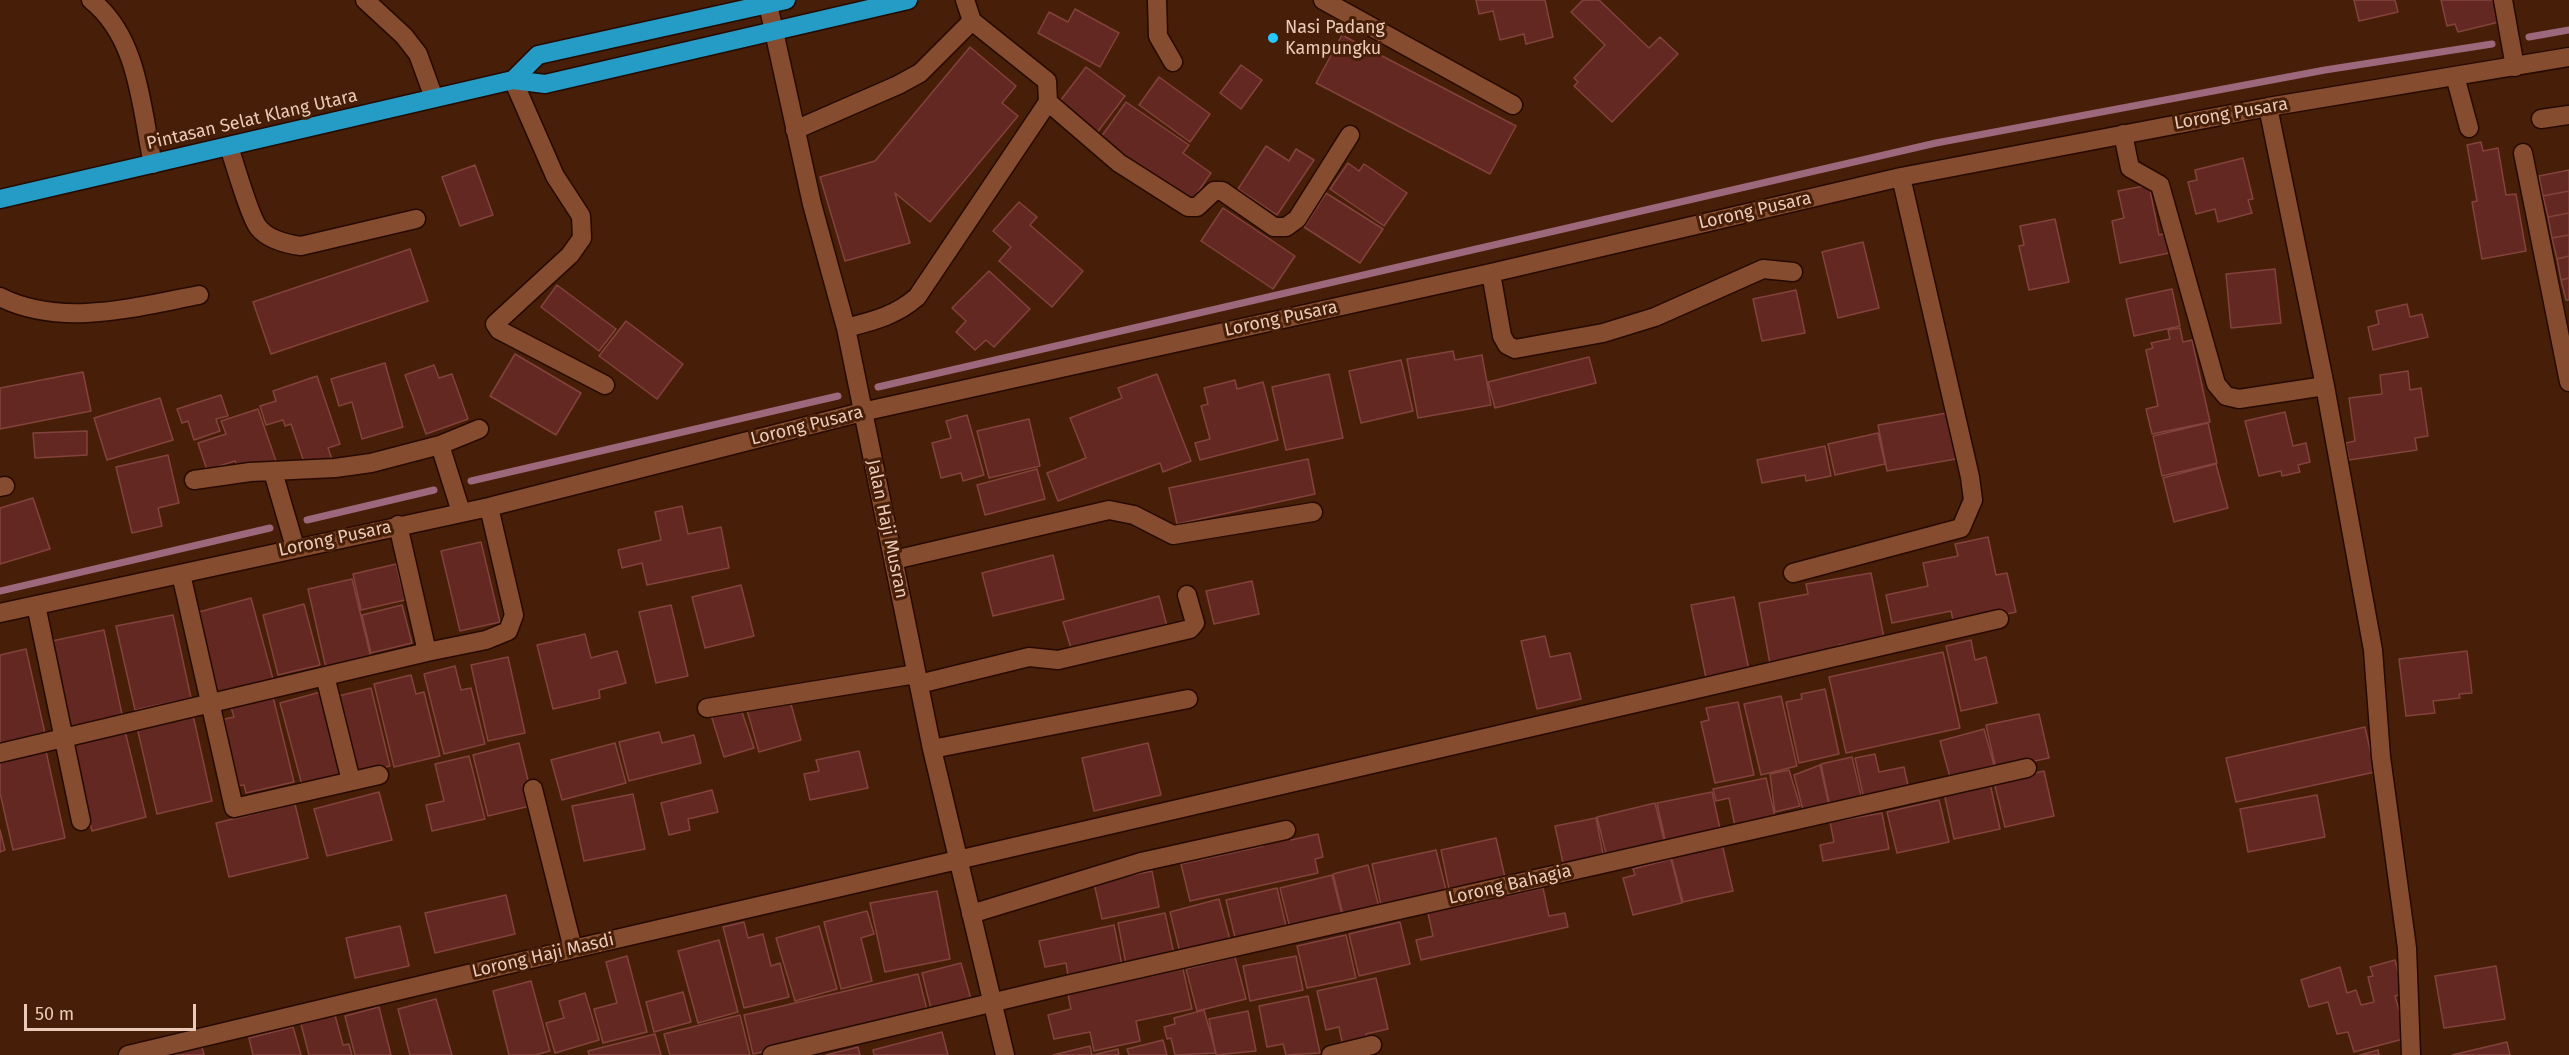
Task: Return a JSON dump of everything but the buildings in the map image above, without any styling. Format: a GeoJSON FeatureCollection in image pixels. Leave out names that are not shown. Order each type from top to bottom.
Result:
{"type":"FeatureCollection","features":[{"type":"Feature","properties":{"kind":"highway","name":"Pintasan Selat Klang Utara"},"geometry":{"type":"LineString","coordinates":[[0,199],[513,80],[544,84],[775,31],[867,4],[896,1]]}},
{"type":"Feature","properties":{"kind":"highway"},"geometry":{"type":"LineString","coordinates":[[513,80],[538,55],[777,2]]}},
{"type":"Feature","properties":{"kind":"street"},"geometry":{"type":"LineString","coordinates":[[91,0],[110,17],[124,39],[153,164]]}},
{"type":"Feature","properties":{"kind":"street"},"geometry":{"type":"LineString","coordinates":[[365,0],[404,36],[417,54],[434,98]]}},
{"type":"Feature","properties":{"kind":"street"},"geometry":{"type":"LineString","coordinates":[[846,328],[885,318],[903,309],[917,297],[1048,102],[1047,81],[972,21],[965,0]]}},
{"type":"Feature","properties":{"kind":"street"},"geometry":{"type":"LineString","coordinates":[[1157,0],[1158,36],[1173,62]]}},
{"type":"Feature","properties":{"kind":"street"},"geometry":{"type":"LineString","coordinates":[[1323,0],[1513,105]]}},
{"type":"Feature","properties":{"kind":"street"},"geometry":{"type":"LineString","coordinates":[[2504,0],[2515,67]]}},
{"type":"Feature","properties":{"kind":"street","name":"Jalan Haji Musran"},"geometry":{"type":"LineString","coordinates":[[777,2],[775,31],[795,130],[846,328],[894,560],[924,679],[932,750],[1005,1055]]}},
{"type":"Feature","properties":{"kind":"street"},"geometry":{"type":"LineString","coordinates":[[795,130],[920,73],[972,21]]}},
{"type":"Feature","properties":{"kind":"street","name":"Lorong Pusara"},"geometry":{"type":"LineString","coordinates":[[0,613],[295,547],[489,507],[862,412],[1491,273],[1901,177],[2268,107],[2569,57]]}},
{"type":"Feature","properties":{"kind":"street"},"geometry":{"type":"LineString","coordinates":[[2455,76],[2469,128]]}},
{"type":"Feature","properties":{"kind":"street"},"geometry":{"type":"LineString","coordinates":[[513,80],[555,176],[581,216],[582,238],[570,255],[495,324],[499,330],[605,385]]}},
{"type":"Feature","properties":{"kind":"street"},"geometry":{"type":"LineString","coordinates":[[1048,102],[1119,163],[1188,207],[1197,207],[1214,191],[1222,191],[1274,227],[1286,227],[1297,219],[1350,135]]}},
{"type":"Feature","properties":{"kind":"street"},"geometry":{"type":"LineString","coordinates":[[2268,107],[2325,386],[2373,650],[2381,758],[2407,948],[2411,1055]]}},
{"type":"Feature","properties":{"kind":"street"},"geometry":{"type":"LineString","coordinates":[[2541,119],[2569,115]]}},
{"type":"Feature","properties":{"kind":"street"},"geometry":{"type":"LineString","coordinates":[[2123,134],[2130,168],[2160,185],[2216,384],[2226,396],[2239,399],[2325,386]]}},
{"type":"Feature","properties":{"kind":"street"},"geometry":{"type":"LineString","coordinates":[[229,147],[258,227],[269,237],[284,243],[301,246],[416,219]]}},
{"type":"Feature","properties":{"kind":"street"},"geometry":{"type":"LineString","coordinates":[[2523,153],[2569,382]]}},
{"type":"Feature","properties":{"kind":"street"},"geometry":{"type":"LineString","coordinates":[[1792,573],[1961,528],[1973,500],[1970,477],[1901,177]]}},
{"type":"Feature","properties":{"kind":"street"},"geometry":{"type":"LineString","coordinates":[[1491,273],[1502,336],[1507,345],[1515,349],[1603,333],[1655,317],[1763,269],[1793,272]]}},
{"type":"Feature","properties":{"kind":"street"},"geometry":{"type":"LineString","coordinates":[[0,297],[39,311],[76,313],[119,310],[199,295]]}},
{"type":"Feature","properties":{"kind":"street"},"geometry":{"type":"LineString","coordinates":[[194,480],[250,472],[371,463],[440,446],[480,429]]}},
{"type":"Feature","properties":{"kind":"street"},"geometry":{"type":"LineString","coordinates":[[440,446],[461,512]]}},
{"type":"Feature","properties":{"kind":"street"},"geometry":{"type":"LineString","coordinates":[[273,472],[295,547]]}},
{"type":"Feature","properties":{"kind":"street"},"geometry":{"type":"LineString","coordinates":[[0,753],[427,651],[486,640],[508,631],[514,615],[489,507]]}},
{"type":"Feature","properties":{"kind":"street"},"geometry":{"type":"LineString","coordinates":[[894,560],[1109,510],[1134,515],[1173,535],[1313,512]]}},
{"type":"Feature","properties":{"kind":"street"},"geometry":{"type":"LineString","coordinates":[[398,525],[427,651]]}},
{"type":"Feature","properties":{"kind":"street"},"geometry":{"type":"LineString","coordinates":[[181,574],[234,808],[379,775]]}},
{"type":"Feature","properties":{"kind":"street"},"geometry":{"type":"LineString","coordinates":[[707,708],[957,675],[1029,657],[1058,660],[1070,658],[1190,629],[1195,623],[1187,595]]}},
{"type":"Feature","properties":{"kind":"street"},"geometry":{"type":"LineString","coordinates":[[36,605],[81,821]]}},
{"type":"Feature","properties":{"kind":"street","name":"Lorong Haji Masdi"},"geometry":{"type":"LineString","coordinates":[[128,1055],[573,949],[1999,619]]}},
{"type":"Feature","properties":{"kind":"street"},"geometry":{"type":"LineString","coordinates":[[325,676],[351,781]]}},
{"type":"Feature","properties":{"kind":"street"},"geometry":{"type":"LineString","coordinates":[[932,750],[1188,699]]}},
{"type":"Feature","properties":{"kind":"street","name":"Lorong Bahagia"},"geometry":{"type":"LineString","coordinates":[[772,1055],[993,1002],[2027,768]]}},
{"type":"Feature","properties":{"kind":"street"},"geometry":{"type":"LineString","coordinates":[[533,789],[573,949]]}},
{"type":"Feature","properties":{"kind":"street"},"geometry":{"type":"LineString","coordinates":[[971,915],[1141,862],[1286,830]]}},
{"type":"Feature","properties":{"kind":"street"},"geometry":{"type":"LineString","coordinates":[[1330,1055],[1372,1045]]}},
{"type":"Feature","properties":{"kind":"waterway"},"geometry":{"type":"LineString","coordinates":[[2529,37],[2569,30]]}},
{"type":"Feature","properties":{"kind":"waterway"},"geometry":{"type":"LineString","coordinates":[[878,387],[1936,143],[2325,70],[2492,44]]}},
{"type":"Feature","properties":{"kind":"waterway"},"geometry":{"type":"LineString","coordinates":[[471,481],[838,396]]}},
{"type":"Feature","properties":{"kind":"waterway"},"geometry":{"type":"LineString","coordinates":[[307,520],[434,490]]}},
{"type":"Feature","properties":{"kind":"waterway"},"geometry":{"type":"LineString","coordinates":[[0,591],[270,528]]}},
{"type":"Feature","properties":{"kind":"place","name":"Nasi Padang Kampungku"},"geometry":{"type":"Point","coordinates":[1273,38]}}]}
